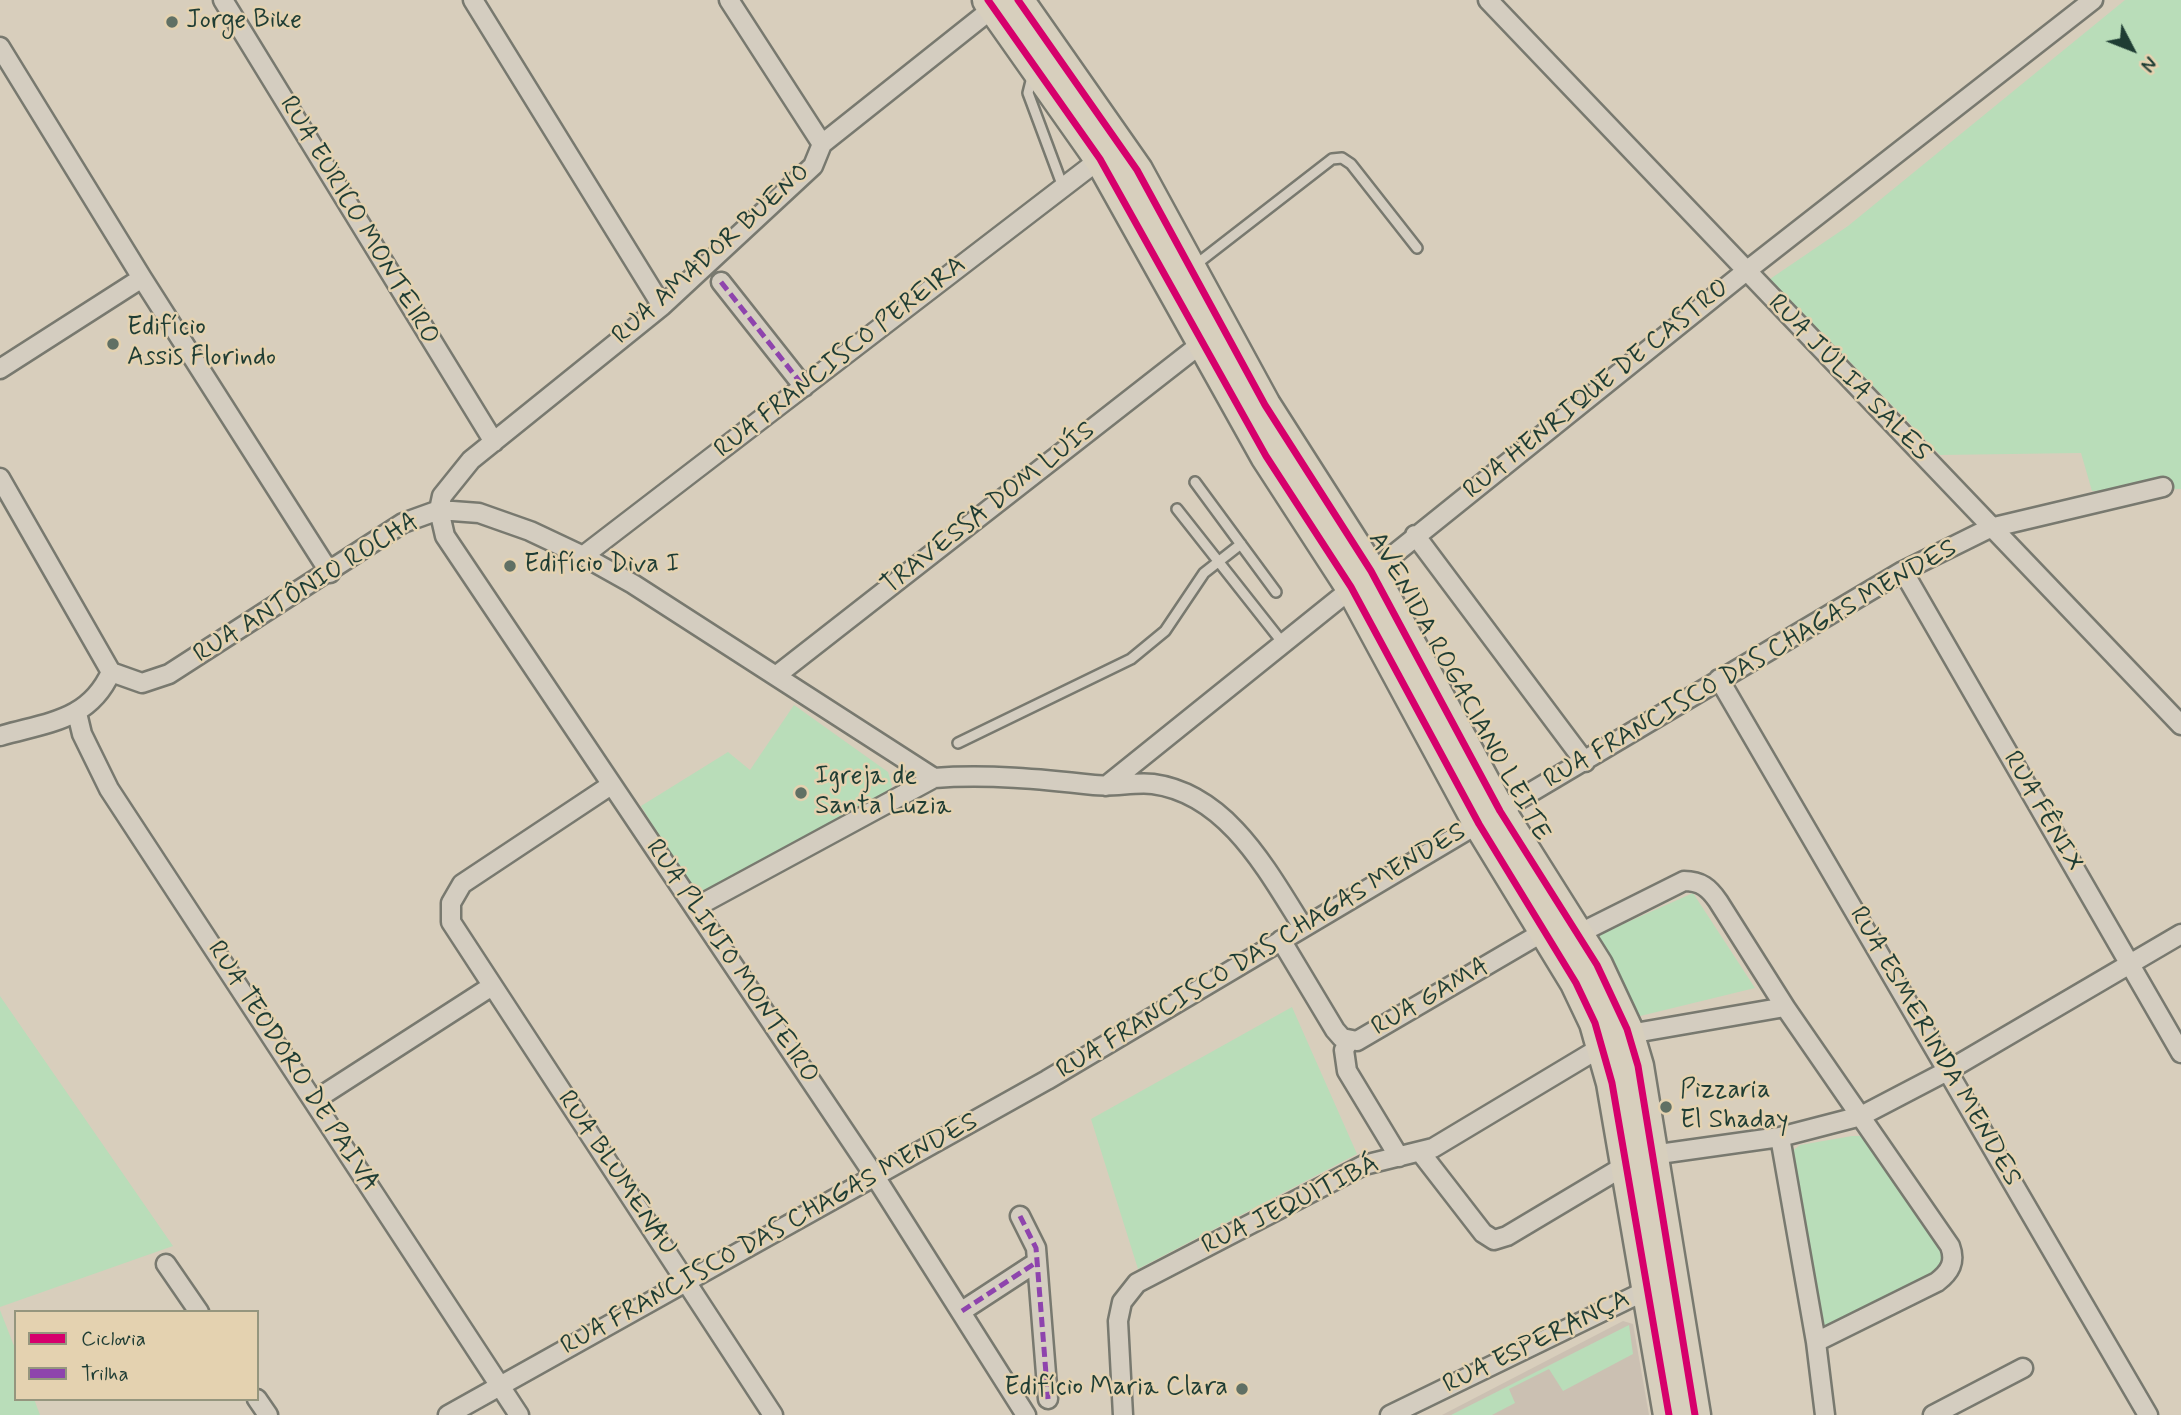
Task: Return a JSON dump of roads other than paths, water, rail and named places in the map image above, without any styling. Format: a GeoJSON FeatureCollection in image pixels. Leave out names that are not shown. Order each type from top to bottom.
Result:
{"type":"FeatureCollection","features":[{"type":"Feature","properties":{"kind":"main road","name":"AVENIDA ROGACIANO LEITE"},"geometry":{"type":"LineString","coordinates":[[999,3],[1036,68],[1100,159],[1266,456],[1361,579]]}},
{"type":"Feature","properties":{"kind":"main road","name":"AVENIDA ROGACIANO LEITE"},"geometry":{"type":"LineString","coordinates":[[999,3],[1117,139],[1191,268],[1361,579],[1490,818],[1545,931],[1576,983],[1638,1066],[1639,1160],[1647,1290],[1669,1415]]}},
{"type":"Feature","properties":{"kind":"main road","name":"AVENIDA ROGACIANO LEITE"},"geometry":{"type":"LineString","coordinates":[[1490,818],[1578,934],[1603,976],[1616,1040]]}},
{"type":"Feature","properties":{"kind":"main road","name":"AVENIDA ROGACIANO LEITE"},"geometry":{"type":"LineString","coordinates":[[1639,1160],[1695,1415]]}},
{"type":"Feature","properties":{"kind":"street","name":"RUA EURICO MONTEIRO"},"geometry":{"type":"LineString","coordinates":[[223,0],[494,442]]}},
{"type":"Feature","properties":{"kind":"street"},"geometry":{"type":"LineString","coordinates":[[473,0],[662,306]]}},
{"type":"Feature","properties":{"kind":"street"},"geometry":{"type":"LineString","coordinates":[[729,0],[822,144]]}},
{"type":"Feature","properties":{"kind":"street","name":"RUA JÚLIA SALES"},"geometry":{"type":"LineString","coordinates":[[1488,0],[1745,272],[2181,725]]}},
{"type":"Feature","properties":{"kind":"street","name":"RUA HENRIQUE DE CASTRO"},"geometry":{"type":"LineString","coordinates":[[1106,786],[1745,272],[2093,0]]}},
{"type":"Feature","properties":{"kind":"street","name":"RUA AMADOR BUENO"},"geometry":{"type":"LineString","coordinates":[[439,510],[442,496],[471,460],[662,306],[813,166],[822,144],[999,3]]}},
{"type":"Feature","properties":{"kind":"street"},"geometry":{"type":"LineString","coordinates":[[0,47],[142,278],[330,573]]}},
{"type":"Feature","properties":{"kind":"street","name":"RUA FRANCISCO PEREIRA"},"geometry":{"type":"LineString","coordinates":[[583,556],[1100,159]]}},
{"type":"Feature","properties":{"kind":"street"},"geometry":{"type":"LineString","coordinates":[[0,369],[142,278]]}},
{"type":"Feature","properties":{"kind":"street"},"geometry":{"type":"LineString","coordinates":[[721,282],[804,387]]}},
{"type":"Feature","properties":{"kind":"street","name":"TRAVESSA DOM LUÍS"},"geometry":{"type":"LineString","coordinates":[[777,676],[1202,343]]}},
{"type":"Feature","properties":{"kind":"street"},"geometry":{"type":"LineString","coordinates":[[0,478],[111,672],[101,694],[77,713],[0,736]]}},
{"type":"Feature","properties":{"kind":"street","name":"RUA FRANCISCO DAS CHAGAS MENDES"},"geometry":{"type":"LineString","coordinates":[[448,1415],[1047,1080],[1903,571],[1990,528],[2163,487]]}},
{"type":"Feature","properties":{"kind":"street","name":"RUA ANTÔNIO ROCHA"},"geometry":{"type":"LineString","coordinates":[[111,672],[142,683],[169,674],[330,573],[403,523],[439,510],[497,518],[583,556],[777,676],[934,778]]}},
{"type":"Feature","properties":{"kind":"street","name":"RUA PLINIO MONTEIRO"},"geometry":{"type":"LineString","coordinates":[[439,510],[445,536],[876,1178],[1026,1415]]}},
{"type":"Feature","properties":{"kind":"street"},"geometry":{"type":"LineString","coordinates":[[1415,535],[1585,762]]}},
{"type":"Feature","properties":{"kind":"street","name":"RUA FÊNIX"},"geometry":{"type":"LineString","coordinates":[[1903,571],[2181,1053]]}},
{"type":"Feature","properties":{"kind":"street","name":"RUA ESMERINDA MENDES"},"geometry":{"type":"LineString","coordinates":[[1719,679],[2148,1415]]}},
{"type":"Feature","properties":{"kind":"street","name":"RUA TEODORO DE PAIVA"},"geometry":{"type":"LineString","coordinates":[[77,713],[82,734],[109,789],[519,1415]]}},
{"type":"Feature","properties":{"kind":"street"},"geometry":{"type":"LineString","coordinates":[[696,907],[934,778],[976,776],[1106,786],[1153,784],[1200,802],[1242,837],[1303,927]]}},
{"type":"Feature","properties":{"kind":"street","name":"RUA BLUMENAU"},"geometry":{"type":"LineString","coordinates":[[611,785],[463,884],[451,902],[451,922],[773,1415]]}},
{"type":"Feature","properties":{"kind":"street"},"geometry":{"type":"LineString","coordinates":[[1578,934],[1684,881],[1693,881],[1709,889],[1785,1007],[1950,1246],[1952,1264],[1948,1273],[1937,1282],[1816,1342]]}},
{"type":"Feature","properties":{"kind":"street","name":"RUA GAMA"},"geometry":{"type":"LineString","coordinates":[[1281,940],[1335,1030],[1349,1041],[1366,1036],[1545,931]]}},
{"type":"Feature","properties":{"kind":"street"},"geometry":{"type":"LineString","coordinates":[[1421,1153],[1482,1233],[1494,1240],[1507,1236],[1639,1160],[1780,1137],[1861,1116],[1949,1070],[2181,934]]}},
{"type":"Feature","properties":{"kind":"street"},"geometry":{"type":"LineString","coordinates":[[315,1100],[492,986]]}},
{"type":"Feature","properties":{"kind":"street"},"geometry":{"type":"LineString","coordinates":[[1616,1040],[1785,1007]]}},
{"type":"Feature","properties":{"kind":"street","name":"RUA JEQUITIBÁ"},"geometry":{"type":"LineString","coordinates":[[1120,1413],[1118,1332],[1122,1302],[1146,1278],[1364,1165],[1421,1153],[1616,1040]]}},
{"type":"Feature","properties":{"kind":"street"},"geometry":{"type":"LineString","coordinates":[[1349,1041],[1344,1049],[1347,1070],[1399,1157]]}},
{"type":"Feature","properties":{"kind":"street"},"geometry":{"type":"LineString","coordinates":[[1780,1137],[1816,1342],[1825,1415]]}},
{"type":"Feature","properties":{"kind":"street"},"geometry":{"type":"LineString","coordinates":[[1020,1216],[1036,1248],[1048,1399]]}},
{"type":"Feature","properties":{"kind":"street"},"geometry":{"type":"LineString","coordinates":[[962,1311],[1037,1262]]}},
{"type":"Feature","properties":{"kind":"street"},"geometry":{"type":"LineString","coordinates":[[166,1264],[198,1310]]}},
{"type":"Feature","properties":{"kind":"street","name":"RUA ESPERANÇA"},"geometry":{"type":"LineString","coordinates":[[1390,1415],[1647,1290]]}},
{"type":"Feature","properties":{"kind":"street"},"geometry":{"type":"LineString","coordinates":[[1933,1415],[2023,1368]]}},
{"type":"Feature","properties":{"kind":"lane"},"geometry":{"type":"LineString","coordinates":[[1036,68],[1028,93],[1063,187]]}},
{"type":"Feature","properties":{"kind":"lane"},"geometry":{"type":"LineString","coordinates":[[1191,268],[1332,159],[1342,158],[1351,164],[1417,248]]}},
{"type":"Feature","properties":{"kind":"lane"},"geometry":{"type":"LineString","coordinates":[[1195,482],[1276,592]]}},
{"type":"Feature","properties":{"kind":"lane"},"geometry":{"type":"LineString","coordinates":[[1178,509],[1282,642]]}},
{"type":"Feature","properties":{"kind":"lane"},"geometry":{"type":"LineString","coordinates":[[958,743],[1131,659],[1165,631],[1196,583],[1218,561],[1241,544]]}},
{"type":"Feature","properties":{"kind":"place","name":"Jorge Bike"},"geometry":{"type":"Point","coordinates":[172,22]}},
{"type":"Feature","properties":{"kind":"place","name":"Edifício Assis Florindo"},"geometry":{"type":"Point","coordinates":[113,344]}},
{"type":"Feature","properties":{"kind":"place","name":"Edifício Diva I"},"geometry":{"type":"Point","coordinates":[510,566]}},
{"type":"Feature","properties":{"kind":"place","name":"Igreja de Santa Luzia"},"geometry":{"type":"Point","coordinates":[801,793]}},
{"type":"Feature","properties":{"kind":"place","name":"Pizzaria El Shaday"},"geometry":{"type":"Point","coordinates":[1666,1107]}},
{"type":"Feature","properties":{"kind":"place","name":"Edifício Maria Clara"},"geometry":{"type":"Point","coordinates":[1242,1389]}}]}
